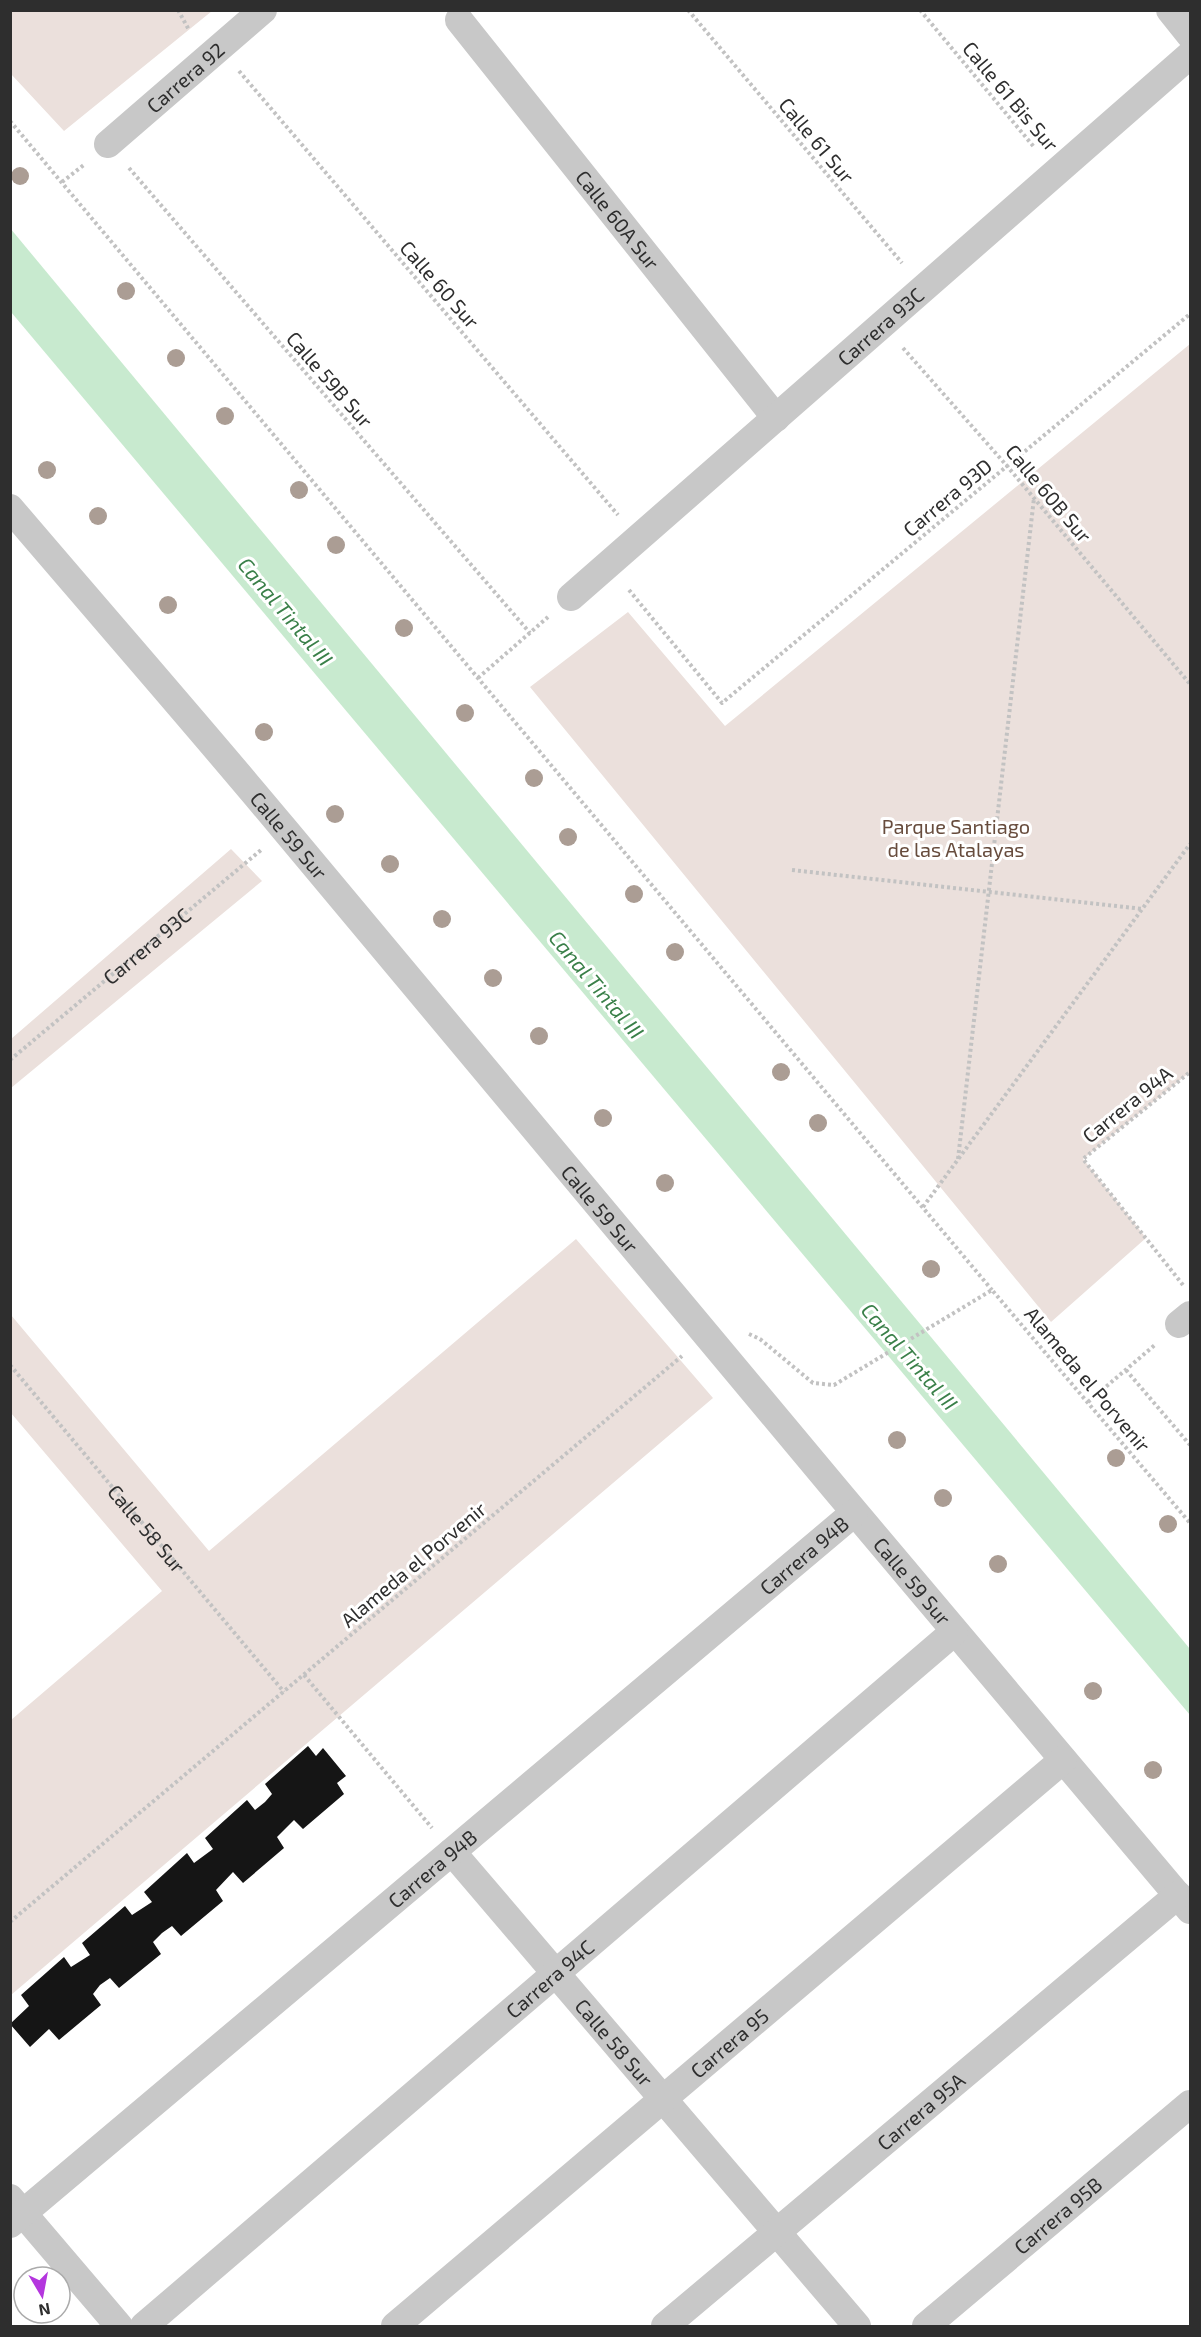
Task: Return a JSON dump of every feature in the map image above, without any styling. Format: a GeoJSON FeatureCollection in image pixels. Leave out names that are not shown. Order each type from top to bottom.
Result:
{"type":"FeatureCollection","features":[{"type":"Feature","properties":{"kind":"street","name":"Carrera 92"},"geometry":{"type":"LineString","coordinates":[[108,144],[263,10]]}},
{"type":"Feature","properties":{"kind":"street"},"geometry":{"type":"LineString","coordinates":[[1170,10],[1191,35]]}},
{"type":"Feature","properties":{"kind":"street","name":"Calle 60A Sur"},"geometry":{"type":"LineString","coordinates":[[459,20],[776,418]]}},
{"type":"Feature","properties":{"kind":"street","name":"Carrera 93C"},"geometry":{"type":"LineString","coordinates":[[571,597],[1191,55]]}},
{"type":"Feature","properties":{"kind":"street","name":"Calle 59 Sur"},"geometry":{"type":"LineString","coordinates":[[10,508],[285,830],[373,940],[954,1632],[1184,1902]]}},
{"type":"Feature","properties":{"kind":"street","name":"Carrera 94B"},"geometry":{"type":"LineString","coordinates":[[15,2212],[452,1852],[854,1513]]}},
{"type":"Feature","properties":{"kind":"street","name":"Carrera 94C"},"geometry":{"type":"LineString","coordinates":[[144,2326],[954,1632]]}},
{"type":"Feature","properties":{"kind":"street","name":"Carrera 95"},"geometry":{"type":"LineString","coordinates":[[395,2326],[1063,1760]]}},
{"type":"Feature","properties":{"kind":"street","name":"Calle 58 Sur"},"geometry":{"type":"LineString","coordinates":[[452,1852],[857,2326]]}},
{"type":"Feature","properties":{"kind":"street","name":"Carrera 95A"},"geometry":{"type":"LineString","coordinates":[[665,2326],[1184,1902]]}},
{"type":"Feature","properties":{"kind":"street","name":"Carrera 95B"},"geometry":{"type":"LineString","coordinates":[[926,2326],[1191,2104]]}},
{"type":"Feature","properties":{"kind":"street"},"geometry":{"type":"LineString","coordinates":[[15,2212],[119,2326]]}},
{"type":"Feature","properties":{"kind":"path","name":"Calle 61 Sur"},"geometry":{"type":"LineString","coordinates":[[688,10],[924,289]]}},
{"type":"Feature","properties":{"kind":"path","name":"Calle 61 Bis Sur"},"geometry":{"type":"LineString","coordinates":[[920,10],[1056,173]]}},
{"type":"Feature","properties":{"kind":"path","name":"Calle 60 Sur"},"geometry":{"type":"LineString","coordinates":[[219,48],[638,538]]}},
{"type":"Feature","properties":{"kind":"path","name":"Alameda el Porvenir"},"geometry":{"type":"LineString","coordinates":[[10,121],[923,1208],[1191,1523]]}},
{"type":"Feature","properties":{"kind":"path","name":"Calle 59B Sur"},"geometry":{"type":"LineString","coordinates":[[108,144],[530,633]]}},
{"type":"Feature","properties":{"kind":"path","name":"Carrera 93D"},"geometry":{"type":"LineString","coordinates":[[608,565],[722,703],[1191,314]]}},
{"type":"Feature","properties":{"kind":"path","name":"Calle 60B Sur"},"geometry":{"type":"LineString","coordinates":[[882,325],[1007,466],[1191,684]]}},
{"type":"Feature","properties":{"kind":"path"},"geometry":{"type":"LineString","coordinates":[[958,1159],[1034,498]]}},
{"type":"Feature","properties":{"kind":"path"},"geometry":{"type":"LineString","coordinates":[[478,678],[571,597]]}},
{"type":"Feature","properties":{"kind":"path","name":"Carrera 93C"},"geometry":{"type":"LineString","coordinates":[[10,1060],[285,830]]}},
{"type":"Feature","properties":{"kind":"path"},"geometry":{"type":"LineString","coordinates":[[923,1208],[1191,844]]}},
{"type":"Feature","properties":{"kind":"path"},"geometry":{"type":"LineString","coordinates":[[792,870],[1143,909]]}},
{"type":"Feature","properties":{"kind":"path","name":"Carrera 94A"},"geometry":{"type":"LineString","coordinates":[[1191,1072],[1083,1159],[1191,1293]]}},
{"type":"Feature","properties":{"kind":"path","name":"Alameda el Porvenir"},"geometry":{"type":"LineString","coordinates":[[10,1923],[679,1358],[734,1326],[760,1339],[813,1383],[834,1385],[993,1290]]}},
{"type":"Feature","properties":{"kind":"path"},"geometry":{"type":"LineString","coordinates":[[1088,1402],[1185,1319]]}},
{"type":"Feature","properties":{"kind":"path","name":"Calle 58 Sur"},"geometry":{"type":"LineString","coordinates":[[10,1365],[284,1692]]}},
{"type":"Feature","properties":{"kind":"path"},"geometry":{"type":"LineString","coordinates":[[1126,1370],[1191,1445]]}},
{"type":"Feature","properties":{"kind":"path"},"geometry":{"type":"LineString","coordinates":[[304,1675],[452,1852]]}},
{"type":"Feature","properties":{"kind":"green space"},"geometry":{"type":"Polygon","coordinates":[[[11,10],[212,11],[64,131],[11,74],[11,10]]]}},
{"type":"Feature","properties":{"kind":"green space","name":"Parque Santiago de las Atalayas"},"geometry":{"type":"Polygon","coordinates":[[[1190,344],[1190,1072],[1083,1159],[1146,1238],[1051,1322],[530,687],[628,612],[725,726],[1190,344]]]}},
{"type":"Feature","properties":{"kind":"green space"},"geometry":{"type":"Polygon","coordinates":[[[231,849],[262,881],[11,1088],[11,1039],[231,849]]]}},
{"type":"Feature","properties":{"kind":"green space"},"geometry":{"type":"Polygon","coordinates":[[[576,1239],[713,1398],[11,1995],[11,1720],[162,1591],[11,1413],[11,1315],[209,1551],[576,1239]]]}},
{"type":"Feature","properties":{"kind":"water","name":"Canal Tintal III"},"geometry":{"type":"Polygon","coordinates":[[[10,228],[1190,1649],[1190,1715],[11,312],[10,228]]]}},
{"type":"Feature","properties":{"kind":"building"},"geometry":{"type":"Polygon","coordinates":[[[308,1746],[316,1756],[323,1748],[346,1776],[337,1783],[344,1794],[303,1829],[294,1820],[277,1837],[284,1848],[243,1883],[233,1872],[216,1890],[223,1901],[181,1936],[172,1926],[162,1933],[153,1942],[161,1954],[119,1988],[110,1978],[100,1985],[93,1994],[101,2005],[59,2040],[49,2029],[30,2047],[10,2024],[29,2006],[21,1995],[64,1957],[71,1967],[90,1955],[82,1943],[125,1906],[132,1915],[152,1902],[144,1892],[187,1853],[194,1863],[213,1849],[205,1838],[247,1800],[255,1810],[265,1802],[272,1794],[265,1784],[308,1746]]]}}]}
